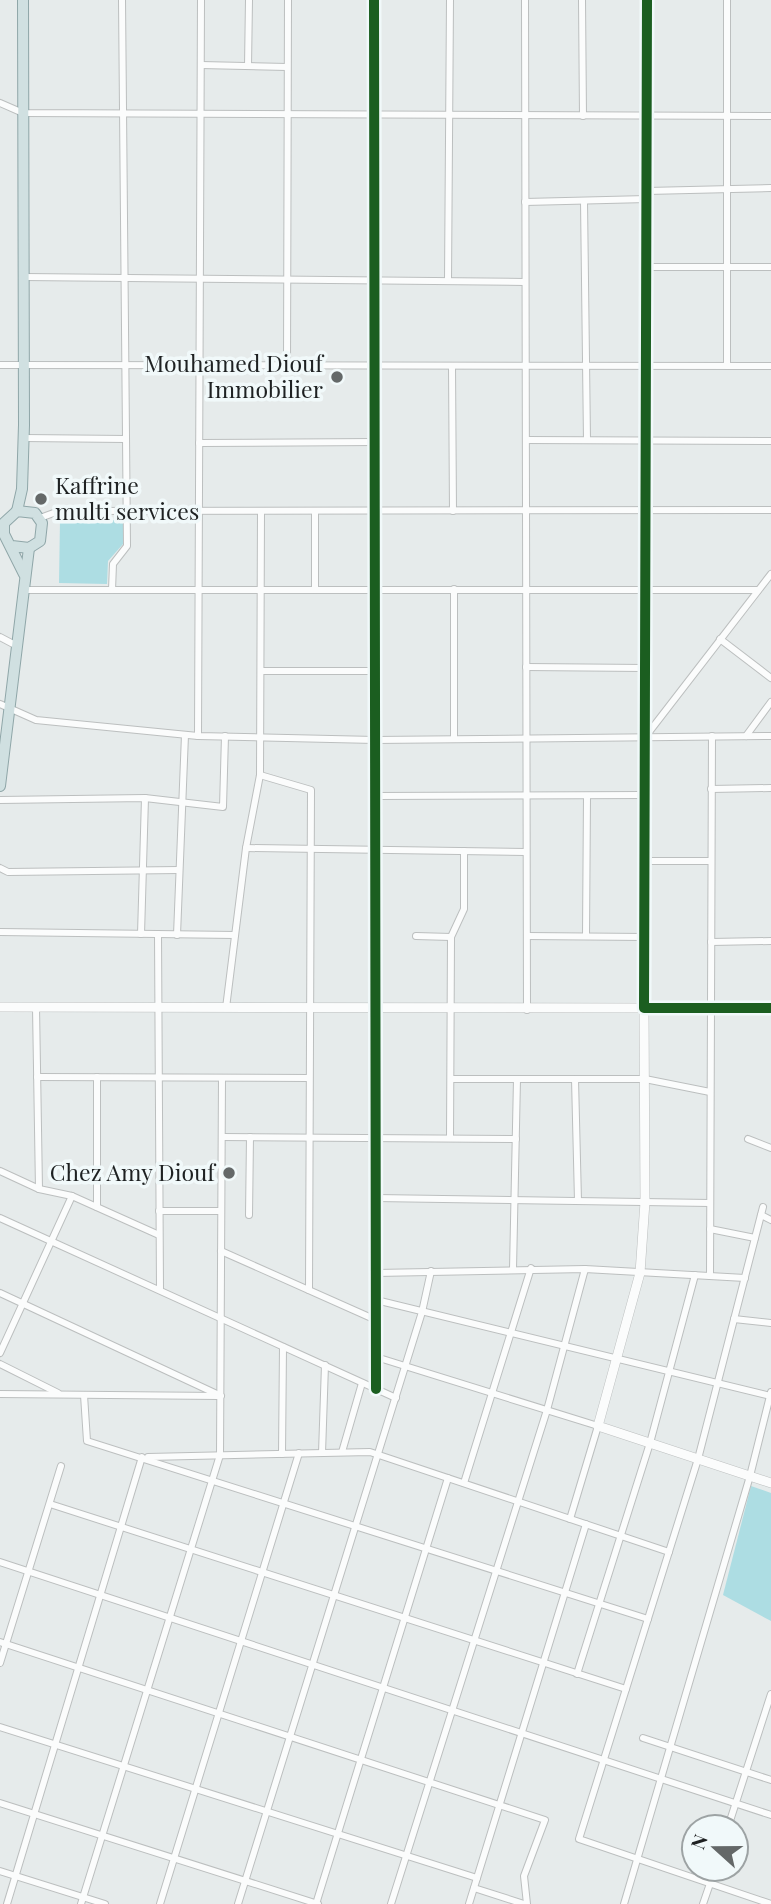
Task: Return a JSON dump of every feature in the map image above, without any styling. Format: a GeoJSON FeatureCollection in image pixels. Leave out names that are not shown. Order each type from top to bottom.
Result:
{"type":"FeatureCollection","features":[{"type":"Feature","properties":{"kind":"highway"},"geometry":{"type":"LineString","coordinates":[[17,511],[22,489],[24,438],[23,0]]}},
{"type":"Feature","properties":{"kind":"highway"},"geometry":{"type":"LineString","coordinates":[[0,786],[12,710],[24,575],[29,548],[42,536],[40,518],[29,510],[22,489]]}},
{"type":"Feature","properties":{"kind":"highway"},"geometry":{"type":"LineString","coordinates":[[24,575],[4,529],[7,518],[17,511],[29,510]]}},
{"type":"Feature","properties":{"kind":"highway"},"geometry":{"type":"LineString","coordinates":[[12,546],[29,548]]}},
{"type":"Feature","properties":{"kind":"main road"},"geometry":{"type":"LineString","coordinates":[[0,1007],[452,1010],[644,1008],[645,1202],[640,1273],[598,1426],[771,1483]]}},
{"type":"Feature","properties":{"kind":"street"},"geometry":{"type":"LineString","coordinates":[[113,590],[113,564],[127,546],[122,0]]}},
{"type":"Feature","properties":{"kind":"street"},"geometry":{"type":"LineString","coordinates":[[198,736],[201,0]]}},
{"type":"Feature","properties":{"kind":"street"},"geometry":{"type":"LineString","coordinates":[[248,66],[249,0]]}},
{"type":"Feature","properties":{"kind":"street"},"geometry":{"type":"LineString","coordinates":[[287,366],[288,0]]}},
{"type":"Feature","properties":{"kind":"street"},"geometry":{"type":"LineString","coordinates":[[374,0],[376,1389]]}},
{"type":"Feature","properties":{"kind":"street"},"geometry":{"type":"LineString","coordinates":[[449,281],[450,0]]}},
{"type":"Feature","properties":{"kind":"street"},"geometry":{"type":"LineString","coordinates":[[525,0],[527,1010]]}},
{"type":"Feature","properties":{"kind":"street"},"geometry":{"type":"LineString","coordinates":[[582,0],[583,116]]}},
{"type":"Feature","properties":{"kind":"street"},"geometry":{"type":"LineString","coordinates":[[647,0],[644,1008],[771,1008]]}},
{"type":"Feature","properties":{"kind":"street"},"geometry":{"type":"LineString","coordinates":[[727,0],[727,366]]}},
{"type":"Feature","properties":{"kind":"street"},"geometry":{"type":"LineString","coordinates":[[201,65],[287,67]]}},
{"type":"Feature","properties":{"kind":"street"},"geometry":{"type":"LineString","coordinates":[[0,103],[23,113],[771,116]]}},
{"type":"Feature","properties":{"kind":"street"},"geometry":{"type":"LineString","coordinates":[[647,191],[771,188]]}},
{"type":"Feature","properties":{"kind":"street"},"geometry":{"type":"LineString","coordinates":[[525,202],[647,200]]}},
{"type":"Feature","properties":{"kind":"street"},"geometry":{"type":"LineString","coordinates":[[584,201],[587,440]]}},
{"type":"Feature","properties":{"kind":"street"},"geometry":{"type":"LineString","coordinates":[[646,267],[771,267]]}},
{"type":"Feature","properties":{"kind":"street"},"geometry":{"type":"LineString","coordinates":[[24,277],[525,282]]}},
{"type":"Feature","properties":{"kind":"street"},"geometry":{"type":"LineString","coordinates":[[0,365],[771,366]]}},
{"type":"Feature","properties":{"kind":"street"},"geometry":{"type":"LineString","coordinates":[[452,366],[453,510]]}},
{"type":"Feature","properties":{"kind":"street"},"geometry":{"type":"LineString","coordinates":[[24,438],[126,439]]}},
{"type":"Feature","properties":{"kind":"street"},"geometry":{"type":"LineString","coordinates":[[526,440],[771,441]]}},
{"type":"Feature","properties":{"kind":"street"},"geometry":{"type":"LineString","coordinates":[[200,443],[375,442]]}},
{"type":"Feature","properties":{"kind":"street"},"geometry":{"type":"LineString","coordinates":[[40,518],[59,511],[771,510]]}},
{"type":"Feature","properties":{"kind":"street"},"geometry":{"type":"LineString","coordinates":[[226,1008],[246,848],[260,775],[261,511]]}},
{"type":"Feature","properties":{"kind":"street"},"geometry":{"type":"LineString","coordinates":[[314,590],[315,511]]}},
{"type":"Feature","properties":{"kind":"street"},"geometry":{"type":"LineString","coordinates":[[645,737],[771,574]]}},
{"type":"Feature","properties":{"kind":"street"},"geometry":{"type":"LineString","coordinates":[[454,589],[454,739]]}},
{"type":"Feature","properties":{"kind":"street"},"geometry":{"type":"LineString","coordinates":[[22,590],[758,590]]}},
{"type":"Feature","properties":{"kind":"street"},"geometry":{"type":"LineString","coordinates":[[0,637],[18,646]]}},
{"type":"Feature","properties":{"kind":"street"},"geometry":{"type":"LineString","coordinates":[[720,639],[771,678]]}},
{"type":"Feature","properties":{"kind":"street"},"geometry":{"type":"LineString","coordinates":[[526,667],[645,668]]}},
{"type":"Feature","properties":{"kind":"street"},"geometry":{"type":"LineString","coordinates":[[262,671],[375,671]]}},
{"type":"Feature","properties":{"kind":"street"},"geometry":{"type":"LineString","coordinates":[[746,736],[771,702]]}},
{"type":"Feature","properties":{"kind":"street"},"geometry":{"type":"LineString","coordinates":[[0,704],[36,720],[198,736],[375,740],[771,736]]}},
{"type":"Feature","properties":{"kind":"street"},"geometry":{"type":"LineString","coordinates":[[177,935],[185,735]]}},
{"type":"Feature","properties":{"kind":"street"},"geometry":{"type":"LineString","coordinates":[[0,800],[145,798],[223,807],[225,736]]}},
{"type":"Feature","properties":{"kind":"street"},"geometry":{"type":"LineString","coordinates":[[710,1276],[712,736]]}},
{"type":"Feature","properties":{"kind":"street"},"geometry":{"type":"LineString","coordinates":[[260,775],[311,790],[309,1290]]}},
{"type":"Feature","properties":{"kind":"street"},"geometry":{"type":"LineString","coordinates":[[711,789],[771,788]]}},
{"type":"Feature","properties":{"kind":"street"},"geometry":{"type":"LineString","coordinates":[[375,796],[645,795]]}},
{"type":"Feature","properties":{"kind":"street"},"geometry":{"type":"LineString","coordinates":[[586,936],[587,796]]}},
{"type":"Feature","properties":{"kind":"street"},"geometry":{"type":"LineString","coordinates":[[141,934],[145,798]]}},
{"type":"Feature","properties":{"kind":"street"},"geometry":{"type":"LineString","coordinates":[[246,848],[526,852]]}},
{"type":"Feature","properties":{"kind":"street"},"geometry":{"type":"LineString","coordinates":[[450,1138],[452,937],[464,909],[464,851]]}},
{"type":"Feature","properties":{"kind":"street"},"geometry":{"type":"LineString","coordinates":[[645,861],[711,861]]}},
{"type":"Feature","properties":{"kind":"street"},"geometry":{"type":"LineString","coordinates":[[0,868],[8,872],[179,870]]}},
{"type":"Feature","properties":{"kind":"street"},"geometry":{"type":"LineString","coordinates":[[0,932],[235,935]]}},
{"type":"Feature","properties":{"kind":"street"},"geometry":{"type":"LineString","coordinates":[[158,934],[160,1290]]}},
{"type":"Feature","properties":{"kind":"street"},"geometry":{"type":"LineString","coordinates":[[416,936],[452,937]]}},
{"type":"Feature","properties":{"kind":"street"},"geometry":{"type":"LineString","coordinates":[[527,936],[645,937]]}},
{"type":"Feature","properties":{"kind":"street"},"geometry":{"type":"LineString","coordinates":[[711,942],[771,941]]}},
{"type":"Feature","properties":{"kind":"street"},"geometry":{"type":"LineString","coordinates":[[36,1007],[39,1189]]}},
{"type":"Feature","properties":{"kind":"street"},"geometry":{"type":"LineString","coordinates":[[37,1077],[309,1079]]}},
{"type":"Feature","properties":{"kind":"street"},"geometry":{"type":"LineString","coordinates":[[97,1077],[97,1207]]}},
{"type":"Feature","properties":{"kind":"street"},"geometry":{"type":"LineString","coordinates":[[82,1901],[220,1455],[223,1319],[222,1078]]}},
{"type":"Feature","properties":{"kind":"street"},"geometry":{"type":"LineString","coordinates":[[450,1079],[645,1079],[710,1092]]}},
{"type":"Feature","properties":{"kind":"street"},"geometry":{"type":"LineString","coordinates":[[513,1269],[517,1079]]}},
{"type":"Feature","properties":{"kind":"street"},"geometry":{"type":"LineString","coordinates":[[575,1079],[578,1201]]}},
{"type":"Feature","properties":{"kind":"street"},"geometry":{"type":"LineString","coordinates":[[222,1137],[516,1139]]}},
{"type":"Feature","properties":{"kind":"street"},"geometry":{"type":"LineString","coordinates":[[249,1215],[250,1138]]}},
{"type":"Feature","properties":{"kind":"street"},"geometry":{"type":"LineString","coordinates":[[748,1139],[771,1148]]}},
{"type":"Feature","properties":{"kind":"street"},"geometry":{"type":"LineString","coordinates":[[0,1171],[39,1189],[72,1196],[159,1235]]}},
{"type":"Feature","properties":{"kind":"street"},"geometry":{"type":"LineString","coordinates":[[0,1353],[72,1196]]}},
{"type":"Feature","properties":{"kind":"street"},"geometry":{"type":"LineString","coordinates":[[376,1198],[710,1203]]}},
{"type":"Feature","properties":{"kind":"street"},"geometry":{"type":"LineString","coordinates":[[680,1873],[579,1839],[698,1459],[763,1207]]}},
{"type":"Feature","properties":{"kind":"street"},"geometry":{"type":"LineString","coordinates":[[159,1211],[221,1211]]}},
{"type":"Feature","properties":{"kind":"street"},"geometry":{"type":"LineString","coordinates":[[761,1215],[771,1220]]}},
{"type":"Feature","properties":{"kind":"street"},"geometry":{"type":"LineString","coordinates":[[0,1218],[396,1398]]}},
{"type":"Feature","properties":{"kind":"street"},"geometry":{"type":"LineString","coordinates":[[710,1228],[755,1238]]}},
{"type":"Feature","properties":{"kind":"street"},"geometry":{"type":"LineString","coordinates":[[221,1251],[376,1320]]}},
{"type":"Feature","properties":{"kind":"street"},"geometry":{"type":"LineString","coordinates":[[376,1273],[531,1268],[745,1278]]}},
{"type":"Feature","properties":{"kind":"street"},"geometry":{"type":"LineString","coordinates":[[464,1483],[531,1268]]}},
{"type":"Feature","properties":{"kind":"street"},"geometry":{"type":"LineString","coordinates":[[391,1904],[547,1410],[585,1269]]}},
{"type":"Feature","properties":{"kind":"street"},"geometry":{"type":"LineString","coordinates":[[238,1904],[406,1366],[431,1271]]}},
{"type":"Feature","properties":{"kind":"street"},"geometry":{"type":"LineString","coordinates":[[577,1674],[650,1443],[695,1275]]}},
{"type":"Feature","properties":{"kind":"street"},"geometry":{"type":"LineString","coordinates":[[0,1293],[221,1396]]}},
{"type":"Feature","properties":{"kind":"street"},"geometry":{"type":"LineString","coordinates":[[376,1300],[771,1395],[750,1476],[624,1904]]}},
{"type":"Feature","properties":{"kind":"street"},"geometry":{"type":"LineString","coordinates":[[734,1319],[771,1323]]}},
{"type":"Feature","properties":{"kind":"street"},"geometry":{"type":"LineString","coordinates":[[282,1454],[283,1346]]}},
{"type":"Feature","properties":{"kind":"street"},"geometry":{"type":"LineString","coordinates":[[376,1357],[598,1426],[570,1519]]}},
{"type":"Feature","properties":{"kind":"street"},"geometry":{"type":"LineString","coordinates":[[0,1364],[62,1395]]}},
{"type":"Feature","properties":{"kind":"street"},"geometry":{"type":"LineString","coordinates":[[322,1453],[325,1365]]}},
{"type":"Feature","properties":{"kind":"street"},"geometry":{"type":"LineString","coordinates":[[342,1452],[362,1382]]}},
{"type":"Feature","properties":{"kind":"street"},"geometry":{"type":"LineString","coordinates":[[0,1394],[221,1396]]}},
{"type":"Feature","properties":{"kind":"street"},"geometry":{"type":"LineString","coordinates":[[85,1395],[87,1441],[648,1619]]}},
{"type":"Feature","properties":{"kind":"street"},"geometry":{"type":"LineString","coordinates":[[142,1457],[342,1452],[378,1454],[669,1552]]}},
{"type":"Feature","properties":{"kind":"street"},"geometry":{"type":"LineString","coordinates":[[160,1904],[299,1454]]}},
{"type":"Feature","properties":{"kind":"street"},"geometry":{"type":"LineString","coordinates":[[6,1904],[142,1457]]}},
{"type":"Feature","properties":{"kind":"street"},"geometry":{"type":"LineString","coordinates":[[0,1663],[3,1643],[29,1572],[61,1466]]}},
{"type":"Feature","properties":{"kind":"street"},"geometry":{"type":"LineString","coordinates":[[0,1802],[317,1904],[448,1478]]}},
{"type":"Feature","properties":{"kind":"street"},"geometry":{"type":"LineString","coordinates":[[50,1504],[626,1689]]}},
{"type":"Feature","properties":{"kind":"street"},"geometry":{"type":"LineString","coordinates":[[469,1904],[586,1524]]}},
{"type":"Feature","properties":{"kind":"street"},"geometry":{"type":"LineString","coordinates":[[0,1562],[771,1815]]}},
{"type":"Feature","properties":{"kind":"street"},"geometry":{"type":"LineString","coordinates":[[3,1643],[545,1820],[524,1876],[525,1904],[474,1888]]}},
{"type":"Feature","properties":{"kind":"street"},"geometry":{"type":"LineString","coordinates":[[733,1813],[771,1694]]}},
{"type":"Feature","properties":{"kind":"street"},"geometry":{"type":"LineString","coordinates":[[0,1727],[477,1878]]}},
{"type":"Feature","properties":{"kind":"street"},"geometry":{"type":"LineString","coordinates":[[643,1738],[771,1780]]}},
{"type":"Feature","properties":{"kind":"street"},"geometry":{"type":"LineString","coordinates":[[0,1871],[82,1901],[105,1904]]}},
{"type":"Feature","properties":{"kind":"street"},"geometry":{"type":"LineString","coordinates":[[704,1904],[710,1883],[771,1904]]}},
{"type":"Feature","properties":{"kind":"shaded area"},"geometry":{"type":"Polygon","coordinates":[[[60,520],[124,520],[123,544],[108,561],[107,584],[59,583],[60,520]]]}},
{"type":"Feature","properties":{"kind":"shaded area"},"geometry":{"type":"Polygon","coordinates":[[[751,1486],[771,1493],[771,1621],[723,1595],[751,1486]]]}},
{"type":"Feature","properties":{"kind":"cycle path"},"geometry":{"type":"LineString","coordinates":[[374,0],[376,1389]]}},
{"type":"Feature","properties":{"kind":"cycle path"},"geometry":{"type":"LineString","coordinates":[[647,0],[644,1008],[771,1008]]}},
{"type":"Feature","properties":{"kind":"place","name":"Mouhamed Diouf Immobilier"},"geometry":{"type":"Point","coordinates":[337,377]}},
{"type":"Feature","properties":{"kind":"place","name":"Kaffrine multi services"},"geometry":{"type":"Point","coordinates":[41,499]}},
{"type":"Feature","properties":{"kind":"place","name":"Chez Amy Diouf"},"geometry":{"type":"Point","coordinates":[229,1173]}}]}
